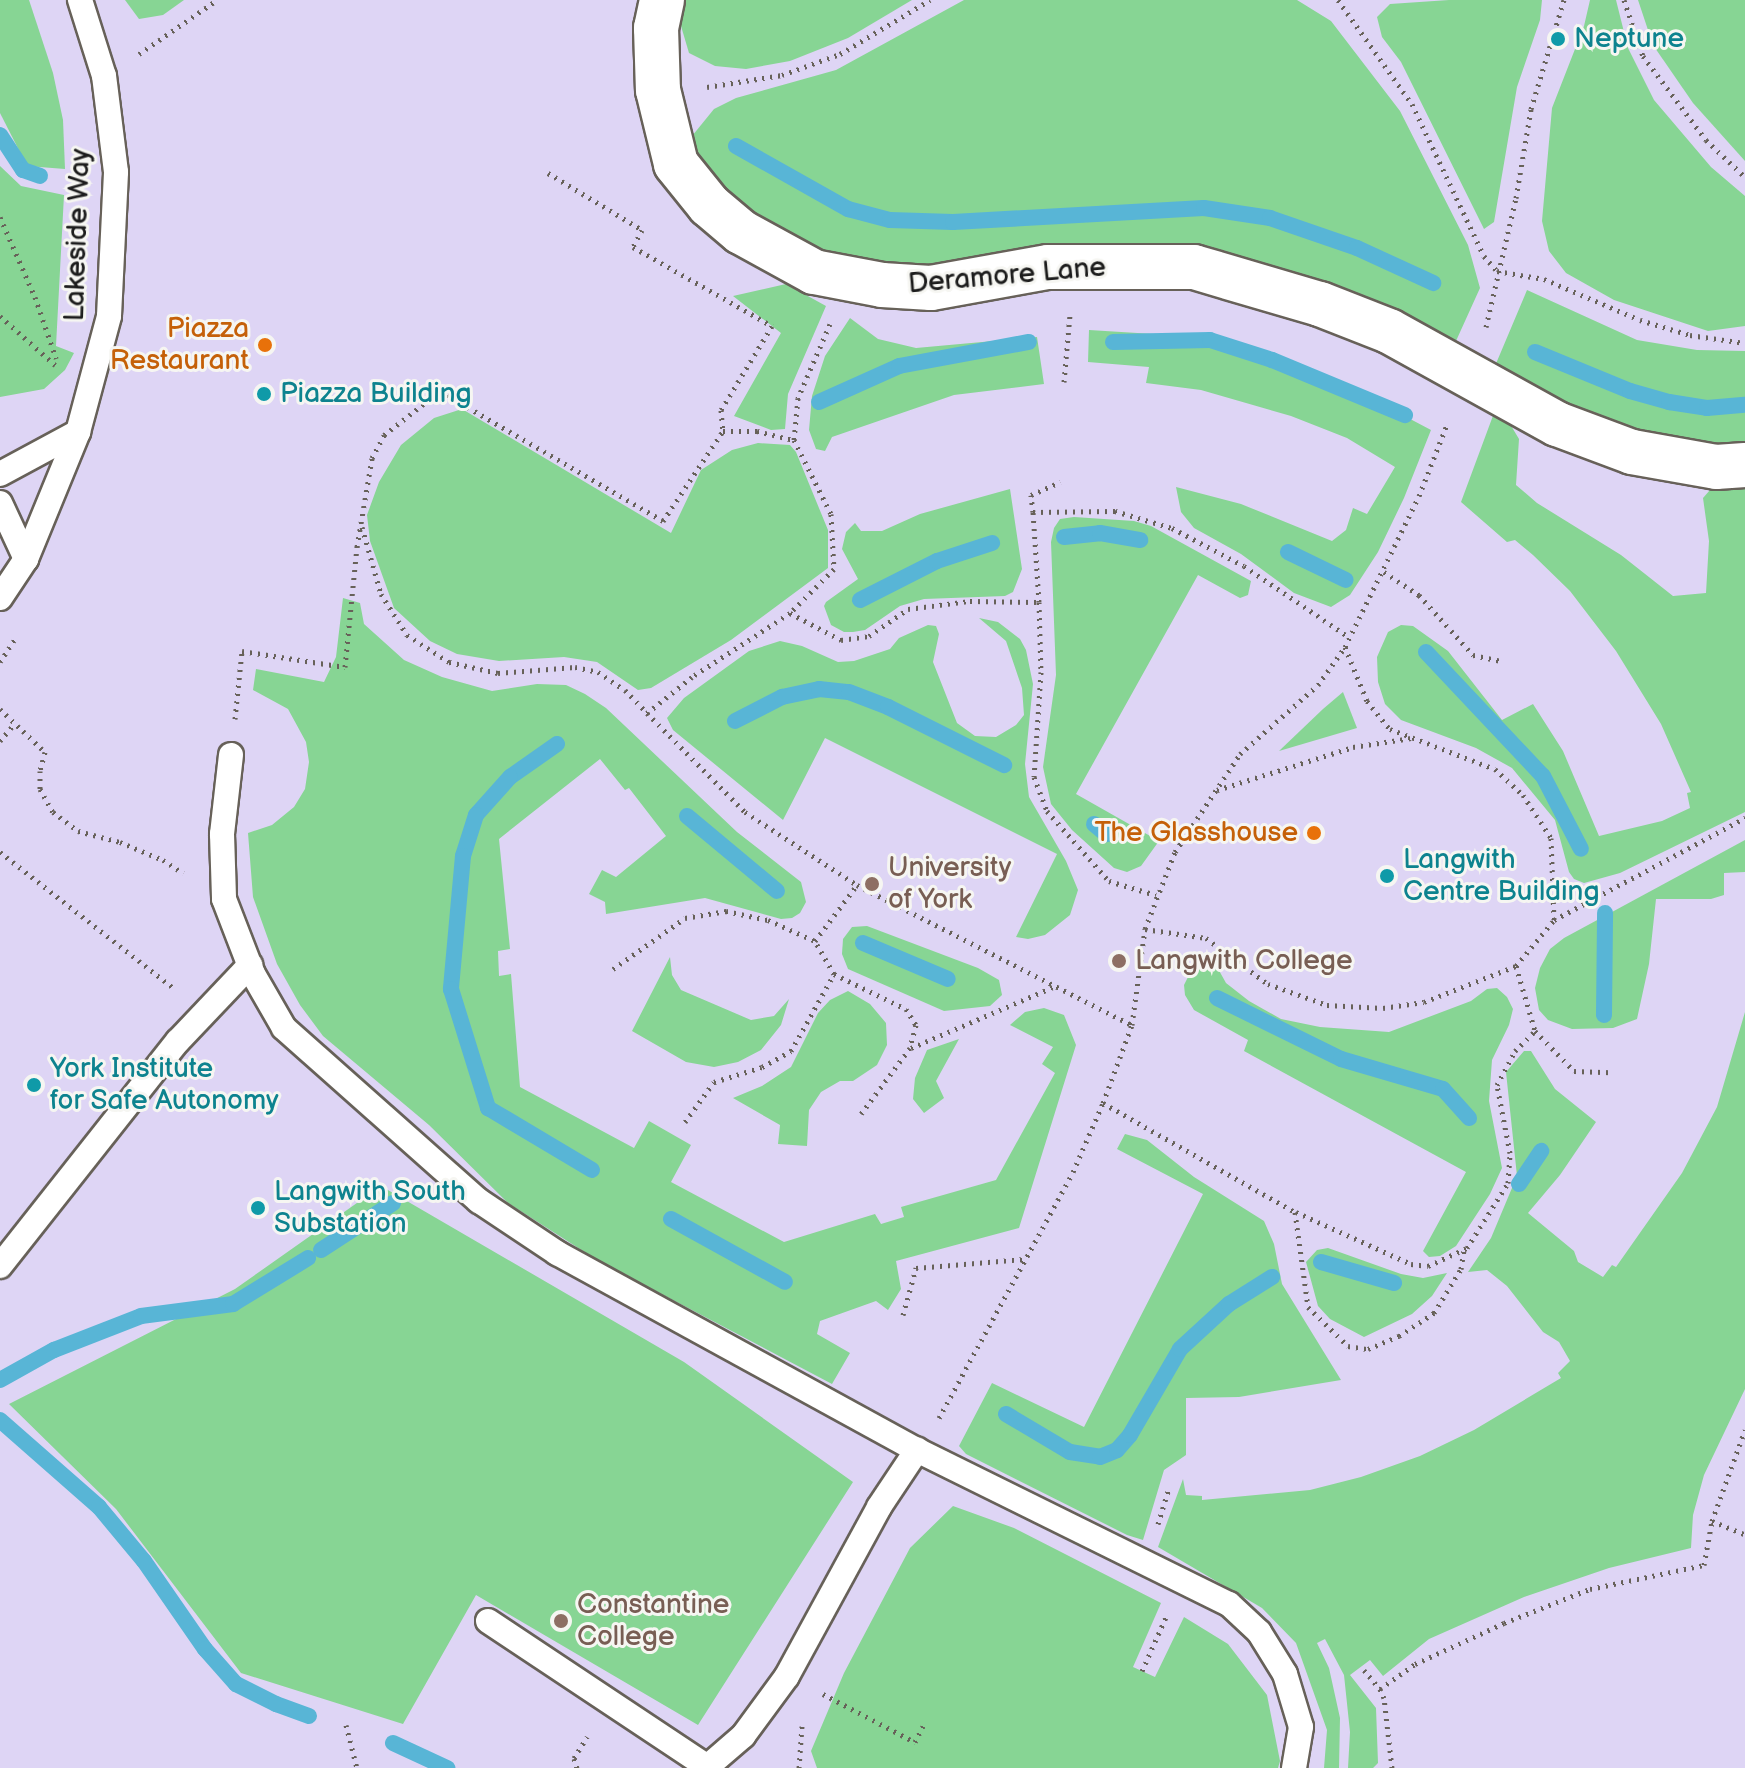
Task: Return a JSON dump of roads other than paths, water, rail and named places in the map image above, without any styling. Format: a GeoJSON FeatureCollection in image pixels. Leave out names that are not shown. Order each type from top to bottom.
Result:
{"type":"FeatureCollection","features":[{"type":"Feature","properties":{"kind":"street","name":"Deramore Lane"},"geometry":{"type":"LineString","coordinates":[[662,0],[656,28],[658,90],[676,164],[709,205],[741,232],[814,272],[851,280],[931,288],[1048,267],[1194,267],[1250,281],[1389,331],[1557,424],[1632,452],[1716,467],[1745,465]]}},
{"type":"Feature","properties":{"kind":"lane","name":"Lakeside Way"},"geometry":{"type":"LineString","coordinates":[[0,598],[26,559],[78,432],[109,316],[116,172],[104,76],[80,0]]}},
{"type":"Feature","properties":{"kind":"lane"},"geometry":{"type":"LineString","coordinates":[[0,474],[78,432]]}},
{"type":"Feature","properties":{"kind":"lane"},"geometry":{"type":"LineString","coordinates":[[0,503],[26,559]]}},
{"type":"Feature","properties":{"kind":"lane"},"geometry":{"type":"LineString","coordinates":[[231,755],[222,834],[224,899],[250,965],[284,1028],[479,1201],[557,1253],[917,1450],[1229,1604],[1259,1632],[1285,1674],[1301,1727],[1294,1768]]}},
{"type":"Feature","properties":{"kind":"lane"},"geometry":{"type":"LineString","coordinates":[[0,1266],[178,1041],[250,965]]}},
{"type":"Feature","properties":{"kind":"lane"},"geometry":{"type":"LineString","coordinates":[[488,1621],[708,1767],[743,1736],[787,1676],[879,1507],[917,1450]]}},
{"type":"Feature","properties":{"kind":"waterway"},"geometry":{"type":"LineString","coordinates":[[0,135],[23,170],[40,176]]}},
{"type":"Feature","properties":{"kind":"waterway"},"geometry":{"type":"LineString","coordinates":[[736,146],[848,209],[890,220],[953,222],[1204,208],[1270,218],[1357,248],[1433,283]]}},
{"type":"Feature","properties":{"kind":"waterway"},"geometry":{"type":"LineString","coordinates":[[1113,342],[1210,340],[1272,360],[1405,415]]}},
{"type":"Feature","properties":{"kind":"waterway"},"geometry":{"type":"LineString","coordinates":[[819,402],[899,366],[1029,342]]}},
{"type":"Feature","properties":{"kind":"waterway"},"geometry":{"type":"LineString","coordinates":[[1535,352],[1630,391],[1669,402],[1707,408],[1745,405]]}},
{"type":"Feature","properties":{"kind":"waterway"},"geometry":{"type":"LineString","coordinates":[[1064,537],[1100,533],[1140,540]]}},
{"type":"Feature","properties":{"kind":"waterway"},"geometry":{"type":"LineString","coordinates":[[860,600],[937,561],[992,543]]}},
{"type":"Feature","properties":{"kind":"waterway"},"geometry":{"type":"LineString","coordinates":[[1288,552],[1346,580]]}},
{"type":"Feature","properties":{"kind":"waterway"},"geometry":{"type":"LineString","coordinates":[[1426,652],[1543,776],[1581,849]]}},
{"type":"Feature","properties":{"kind":"waterway"},"geometry":{"type":"LineString","coordinates":[[735,721],[782,697],[819,689],[849,692],[888,707],[1004,765]]}},
{"type":"Feature","properties":{"kind":"waterway"},"geometry":{"type":"LineString","coordinates":[[557,744],[510,777],[476,815],[463,856],[451,989],[488,1108],[592,1170]]}},
{"type":"Feature","properties":{"kind":"waterway"},"geometry":{"type":"LineString","coordinates":[[687,816],[777,891]]}},
{"type":"Feature","properties":{"kind":"waterway"},"geometry":{"type":"LineString","coordinates":[[1094,824],[1106,834]]}},
{"type":"Feature","properties":{"kind":"waterway"},"geometry":{"type":"LineString","coordinates":[[1604,1015],[1605,913]]}},
{"type":"Feature","properties":{"kind":"waterway"},"geometry":{"type":"LineString","coordinates":[[863,943],[948,979]]}},
{"type":"Feature","properties":{"kind":"waterway"},"geometry":{"type":"LineString","coordinates":[[1217,998],[1341,1059],[1443,1089],[1469,1118]]}},
{"type":"Feature","properties":{"kind":"waterway"},"geometry":{"type":"LineString","coordinates":[[1519,1184],[1541,1151]]}},
{"type":"Feature","properties":{"kind":"waterway"},"geometry":{"type":"LineString","coordinates":[[321,1250],[393,1203]]}},
{"type":"Feature","properties":{"kind":"waterway"},"geometry":{"type":"LineString","coordinates":[[671,1219],[785,1282]]}},
{"type":"Feature","properties":{"kind":"waterway"},"geometry":{"type":"LineString","coordinates":[[0,1380],[54,1350],[141,1316],[233,1304],[308,1258]]}},
{"type":"Feature","properties":{"kind":"waterway"},"geometry":{"type":"LineString","coordinates":[[1321,1262],[1394,1283]]}},
{"type":"Feature","properties":{"kind":"waterway"},"geometry":{"type":"LineString","coordinates":[[1006,1414],[1070,1452],[1100,1457],[1117,1450],[1130,1435],[1180,1349],[1229,1304],[1272,1277]]}},
{"type":"Feature","properties":{"kind":"waterway"},"geometry":{"type":"LineString","coordinates":[[0,1420],[99,1507],[144,1561],[205,1649],[236,1684],[309,1716]]}},
{"type":"Feature","properties":{"kind":"waterway"},"geometry":{"type":"LineString","coordinates":[[393,1743],[447,1768]]}},
{"type":"Feature","properties":{"kind":"place","name":"Neptune"},"geometry":{"type":"Point","coordinates":[1558,39]}},
{"type":"Feature","properties":{"kind":"place","name":"Piazza Restaurant"},"geometry":{"type":"Point","coordinates":[265,345]}},
{"type":"Feature","properties":{"kind":"place","name":"Piazza Building"},"geometry":{"type":"Point","coordinates":[264,394]}},
{"type":"Feature","properties":{"kind":"place","name":"The Glasshouse"},"geometry":{"type":"Point","coordinates":[1314,833]}},
{"type":"Feature","properties":{"kind":"place","name":"Langwith Centre Building"},"geometry":{"type":"Point","coordinates":[1387,876]}},
{"type":"Feature","properties":{"kind":"place","name":"University of York"},"geometry":{"type":"Point","coordinates":[872,884]}},
{"type":"Feature","properties":{"kind":"place","name":"Langwith College"},"geometry":{"type":"Point","coordinates":[1119,961]}},
{"type":"Feature","properties":{"kind":"place","name":"York Institute for Safe Autonomy"},"geometry":{"type":"Point","coordinates":[34,1085]}},
{"type":"Feature","properties":{"kind":"place","name":"Langwith South Substation"},"geometry":{"type":"Point","coordinates":[258,1208]}},
{"type":"Feature","properties":{"kind":"place","name":"Constantine College"},"geometry":{"type":"Point","coordinates":[561,1621]}}]}
